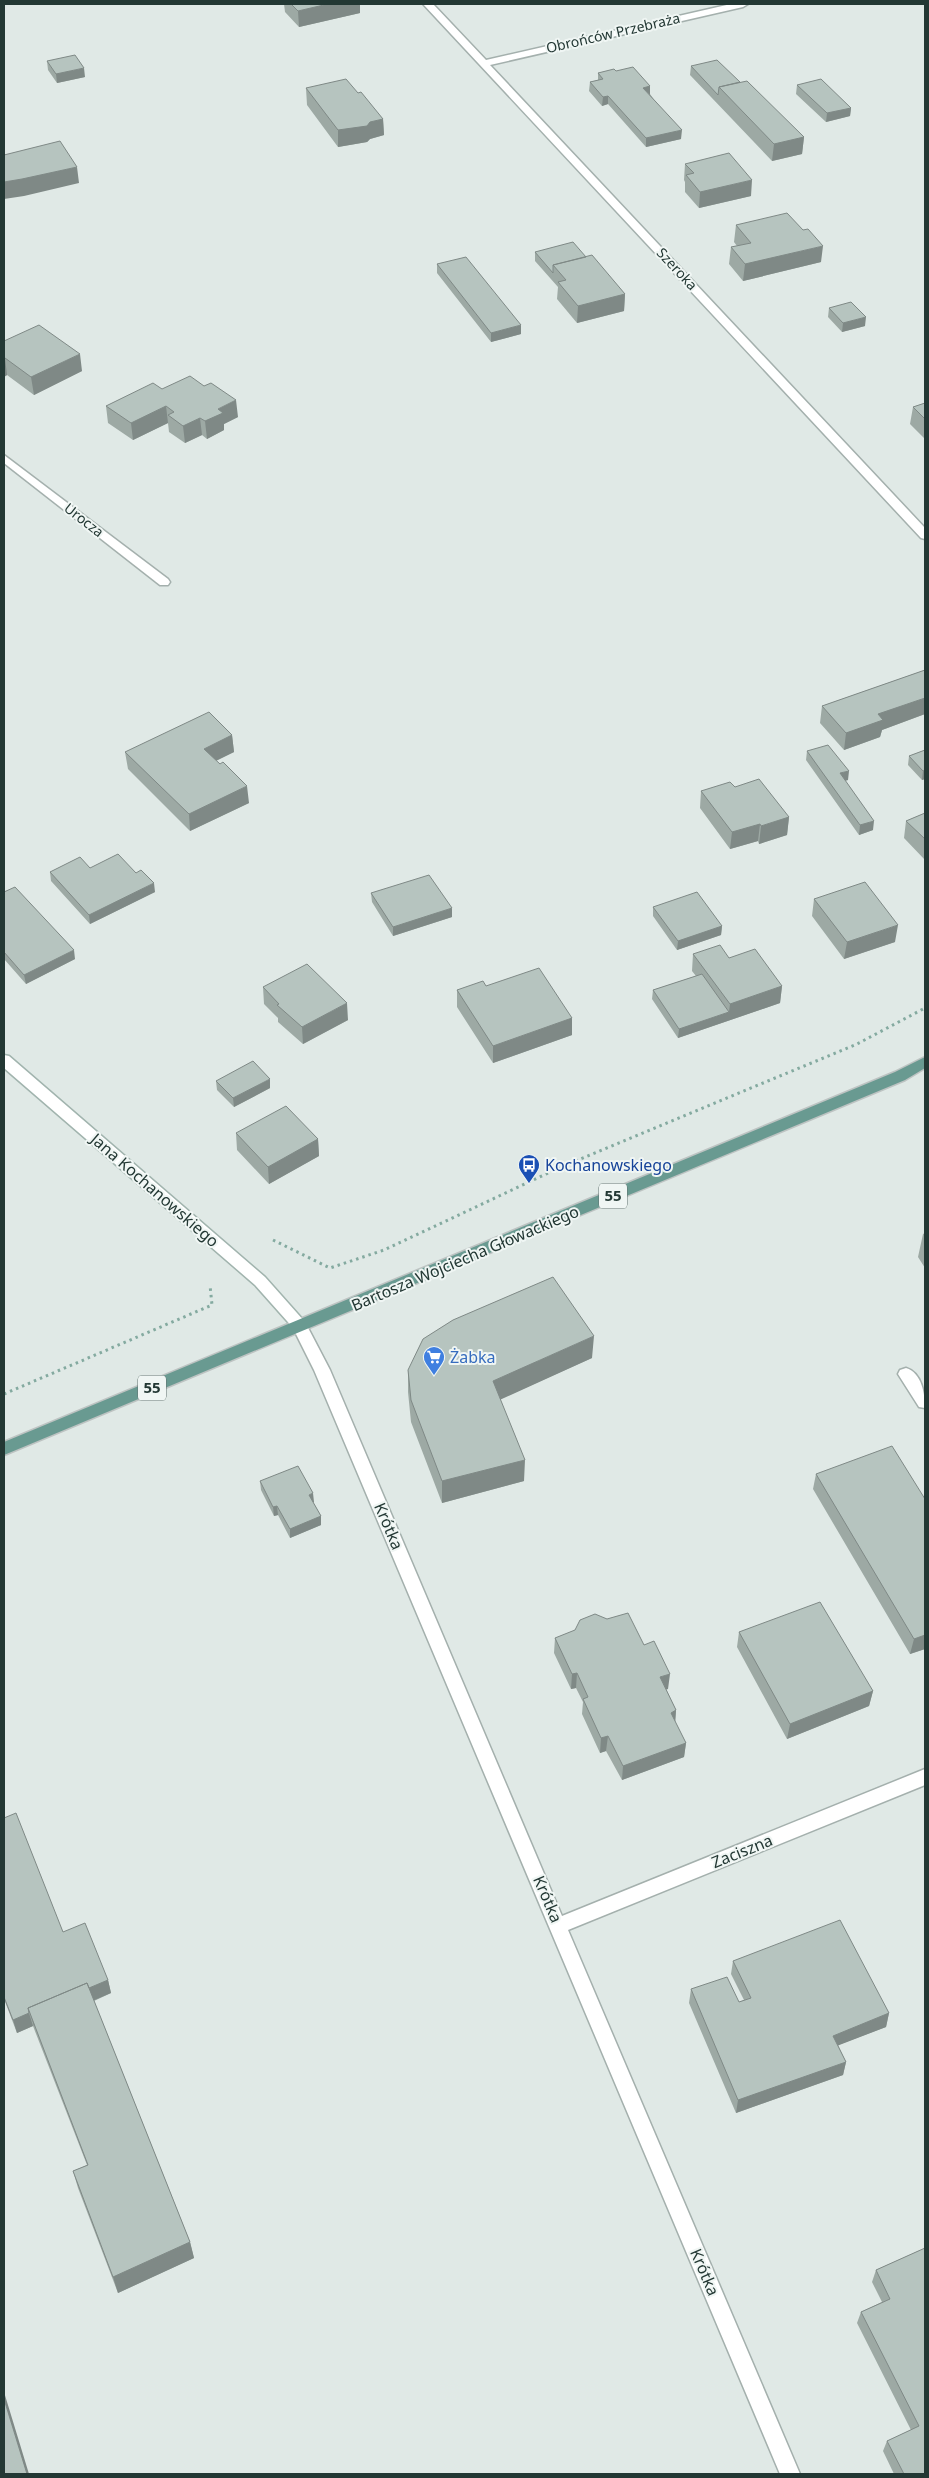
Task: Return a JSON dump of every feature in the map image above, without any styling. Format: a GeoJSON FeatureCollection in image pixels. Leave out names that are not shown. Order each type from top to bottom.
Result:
{"type":"FeatureCollection","features":[{"type":"Feature","properties":{"kind":"main road","name":"Bartosza Wojciecha Głowackiego"},"geometry":{"type":"LineString","coordinates":[[4,1449],[900,1076],[925,1062]]}},
{"type":"Feature","properties":{"kind":"street","name":"Szeroka"},"geometry":{"type":"LineString","coordinates":[[428,4],[924,531]]}},
{"type":"Feature","properties":{"kind":"street","name":"Obrońców Przebraża"},"geometry":{"type":"LineString","coordinates":[[484,63],[743,4]]}},
{"type":"Feature","properties":{"kind":"street","name":"Urocza"},"geometry":{"type":"LineString","coordinates":[[4,458],[164,582]]}},
{"type":"Feature","properties":{"kind":"street","name":"Jana Kochanowskiego"},"geometry":{"type":"LineString","coordinates":[[4,1060],[260,1280],[300,1326]]}},
{"type":"Feature","properties":{"kind":"street","name":"Krótka"},"geometry":{"type":"LineString","coordinates":[[300,1326],[322,1370],[560,1925],[790,2474]]}},
{"type":"Feature","properties":{"kind":"street"},"geometry":{"type":"LineString","coordinates":[[906,1374],[925,1402]]}},
{"type":"Feature","properties":{"kind":"street","name":"Zaciszna"},"geometry":{"type":"LineString","coordinates":[[560,1925],[925,1777]]}},
{"type":"Feature","properties":{"kind":"path"},"geometry":{"type":"LineString","coordinates":[[273,1240],[330,1268],[384,1250],[561,1167],[857,1044],[925,1008]]}},
{"type":"Feature","properties":{"kind":"path"},"geometry":{"type":"LineString","coordinates":[[4,1394],[212,1305],[209,1281]]}},
{"type":"Feature","properties":{"kind":"building"},"geometry":{"type":"Polygon","coordinates":[[[291,4],[328,4],[298,11],[291,4]]]}},
{"type":"Feature","properties":{"kind":"building"},"geometry":{"type":"Polygon","coordinates":[[[75,55],[84,68],[56,74],[47,61],[75,55]]]}},
{"type":"Feature","properties":{"kind":"building"},"geometry":{"type":"Polygon","coordinates":[[[717,60],[740,82],[719,87],[718,95],[691,66],[717,60]]]}},
{"type":"Feature","properties":{"kind":"building"},"geometry":{"type":"Polygon","coordinates":[[[633,67],[650,86],[643,88],[682,130],[646,138],[608,96],[603,97],[590,82],[603,79],[598,73],[633,67]]]}},
{"type":"Feature","properties":{"kind":"building"},"geometry":{"type":"Polygon","coordinates":[[[346,79],[358,93],[361,92],[383,119],[370,122],[367,126],[338,130],[306,88],[346,79]]]}},
{"type":"Feature","properties":{"kind":"building"},"geometry":{"type":"Polygon","coordinates":[[[821,79],[851,108],[827,113],[797,85],[821,79]]]}},
{"type":"Feature","properties":{"kind":"building"},"geometry":{"type":"Polygon","coordinates":[[[747,81],[804,137],[774,144],[719,87],[747,81]]]}},
{"type":"Feature","properties":{"kind":"building"},"geometry":{"type":"Polygon","coordinates":[[[60,141],[77,167],[4,182],[4,155],[60,141]]]}},
{"type":"Feature","properties":{"kind":"building"},"geometry":{"type":"Polygon","coordinates":[[[729,153],[752,180],[700,192],[686,175],[694,173],[685,164],[729,153]]]}},
{"type":"Feature","properties":{"kind":"building"},"geometry":{"type":"Polygon","coordinates":[[[787,213],[803,230],[808,229],[823,246],[745,264],[731,247],[751,243],[736,225],[787,213]]]}},
{"type":"Feature","properties":{"kind":"building"},"geometry":{"type":"Polygon","coordinates":[[[573,242],[586,257],[553,265],[553,273],[535,252],[573,242]]]}},
{"type":"Feature","properties":{"kind":"building"},"geometry":{"type":"Polygon","coordinates":[[[592,255],[625,294],[578,306],[558,282],[566,280],[553,265],[592,255]]]}},
{"type":"Feature","properties":{"kind":"building"},"geometry":{"type":"Polygon","coordinates":[[[466,257],[521,325],[491,333],[437,264],[466,257]]]}},
{"type":"Feature","properties":{"kind":"building"},"geometry":{"type":"Polygon","coordinates":[[[851,302],[866,317],[843,323],[829,308],[851,302]]]}},
{"type":"Feature","properties":{"kind":"building"},"geometry":{"type":"Polygon","coordinates":[[[39,325],[80,354],[31,377],[4,359],[4,341],[39,325]]]}},
{"type":"Feature","properties":{"kind":"building"},"geometry":{"type":"Polygon","coordinates":[[[190,376],[204,386],[211,383],[236,400],[218,409],[223,413],[205,421],[200,418],[183,426],[168,415],[174,412],[166,406],[131,423],[106,406],[153,383],[162,389],[190,376]]]}},
{"type":"Feature","properties":{"kind":"building"},"geometry":{"type":"Polygon","coordinates":[[[925,403],[925,419],[913,407],[925,403]]]}},
{"type":"Feature","properties":{"kind":"building"},"geometry":{"type":"Polygon","coordinates":[[[925,670],[925,698],[878,714],[883,720],[846,733],[822,706],[925,670]]]}},
{"type":"Feature","properties":{"kind":"building"},"geometry":{"type":"Polygon","coordinates":[[[209,712],[232,735],[204,749],[220,764],[223,762],[247,786],[189,814],[125,752],[209,712]]]}},
{"type":"Feature","properties":{"kind":"building"},"geometry":{"type":"Polygon","coordinates":[[[828,745],[849,771],[840,773],[874,821],[860,825],[807,751],[828,745]]]}},
{"type":"Feature","properties":{"kind":"building"},"geometry":{"type":"Polygon","coordinates":[[[925,750],[925,770],[923,771],[909,756],[925,750]]]}},
{"type":"Feature","properties":{"kind":"building"},"geometry":{"type":"Polygon","coordinates":[[[759,779],[789,817],[761,826],[760,824],[732,832],[701,791],[730,782],[735,787],[759,779]]]}},
{"type":"Feature","properties":{"kind":"building"},"geometry":{"type":"Polygon","coordinates":[[[925,813],[925,839],[906,821],[925,813]]]}},
{"type":"Feature","properties":{"kind":"building"},"geometry":{"type":"Polygon","coordinates":[[[118,854],[136,873],[141,870],[154,883],[89,915],[50,872],[80,857],[90,868],[118,854]]]}},
{"type":"Feature","properties":{"kind":"building"},"geometry":{"type":"Polygon","coordinates":[[[429,875],[452,908],[393,927],[371,893],[429,875]]]}},
{"type":"Feature","properties":{"kind":"building"},"geometry":{"type":"Polygon","coordinates":[[[865,882],[898,925],[847,942],[814,899],[865,882]]]}},
{"type":"Feature","properties":{"kind":"building"},"geometry":{"type":"Polygon","coordinates":[[[15,887],[74,950],[24,975],[4,952],[4,892],[15,887]]]}},
{"type":"Feature","properties":{"kind":"building"},"geometry":{"type":"Polygon","coordinates":[[[697,892],[722,926],[678,941],[653,907],[697,892]]]}},
{"type":"Feature","properties":{"kind":"building"},"geometry":{"type":"Polygon","coordinates":[[[720,945],[729,958],[755,949],[782,986],[730,1004],[693,954],[720,945]]]}},
{"type":"Feature","properties":{"kind":"building"},"geometry":{"type":"Polygon","coordinates":[[[307,964],[347,1003],[302,1027],[277,1005],[279,1004],[263,987],[307,964]]]}},
{"type":"Feature","properties":{"kind":"building"},"geometry":{"type":"Polygon","coordinates":[[[539,968],[572,1018],[493,1046],[457,990],[483,981],[486,986],[539,968]]]}},
{"type":"Feature","properties":{"kind":"building"},"geometry":{"type":"Polygon","coordinates":[[[702,974],[729,1012],[679,1029],[653,990],[702,974]]]}},
{"type":"Feature","properties":{"kind":"building"},"geometry":{"type":"Polygon","coordinates":[[[253,1061],[270,1079],[233,1098],[216,1081],[253,1061]]]}},
{"type":"Feature","properties":{"kind":"building"},"geometry":{"type":"Polygon","coordinates":[[[286,1106],[318,1139],[268,1167],[236,1133],[286,1106]]]}},
{"type":"Feature","properties":{"kind":"building"},"geometry":{"type":"Polygon","coordinates":[[[553,1277],[594,1336],[493,1381],[525,1460],[442,1481],[411,1400],[408,1370],[423,1339],[453,1320],[553,1277]]]}},
{"type":"Feature","properties":{"kind":"building"},"geometry":{"type":"Polygon","coordinates":[[[892,1446],[925,1499],[925,1635],[914,1639],[816,1474],[892,1446]]]}},
{"type":"Feature","properties":{"kind":"building"},"geometry":{"type":"Polygon","coordinates":[[[298,1466],[313,1493],[309,1495],[321,1516],[290,1529],[277,1506],[273,1507],[260,1481],[298,1466]]]}},
{"type":"Feature","properties":{"kind":"building"},"geometry":{"type":"Polygon","coordinates":[[[820,1602],[873,1691],[790,1724],[739,1632],[820,1602]]]}},
{"type":"Feature","properties":{"kind":"building"},"geometry":{"type":"Polygon","coordinates":[[[628,1613],[644,1645],[654,1641],[670,1674],[660,1677],[676,1710],[671,1713],[686,1743],[623,1766],[608,1736],[601,1738],[583,1699],[588,1697],[577,1673],[572,1674],[555,1638],[575,1630],[580,1620],[595,1614],[607,1619],[628,1613]]]}},
{"type":"Feature","properties":{"kind":"building"},"geometry":{"type":"Polygon","coordinates":[[[16,1813],[63,1932],[85,1923],[108,1980],[89,1988],[87,1983],[28,2008],[29,2013],[13,2020],[4,1997],[4,1818],[16,1813]]]}},
{"type":"Feature","properties":{"kind":"building"},"geometry":{"type":"Polygon","coordinates":[[[840,1920],[889,2013],[833,2036],[846,2062],[738,2100],[691,1989],[727,1977],[739,2002],[751,1998],[733,1961],[840,1920]]]}},
{"type":"Feature","properties":{"kind":"building"},"geometry":{"type":"Polygon","coordinates":[[[87,1983],[190,2242],[113,2277],[73,2171],[88,2165],[28,2008],[87,1983]]]}},
{"type":"Feature","properties":{"kind":"building"},"geometry":{"type":"Polygon","coordinates":[[[925,2248],[925,2474],[904,2474],[887,2441],[919,2426],[861,2312],[890,2299],[876,2270],[925,2248]]]}},
{"type":"Feature","properties":{"kind":"building"},"geometry":{"type":"Polygon","coordinates":[[[4,2399],[27,2474],[4,2474],[4,2399]]]}},
{"type":"Feature","properties":{"kind":"place","name":"Kochanowskiego"},"geometry":{"type":"Point","coordinates":[529,1184]}},
{"type":"Feature","properties":{"kind":"place","name":"Żabka"},"geometry":{"type":"Point","coordinates":[434,1376]}}]}
